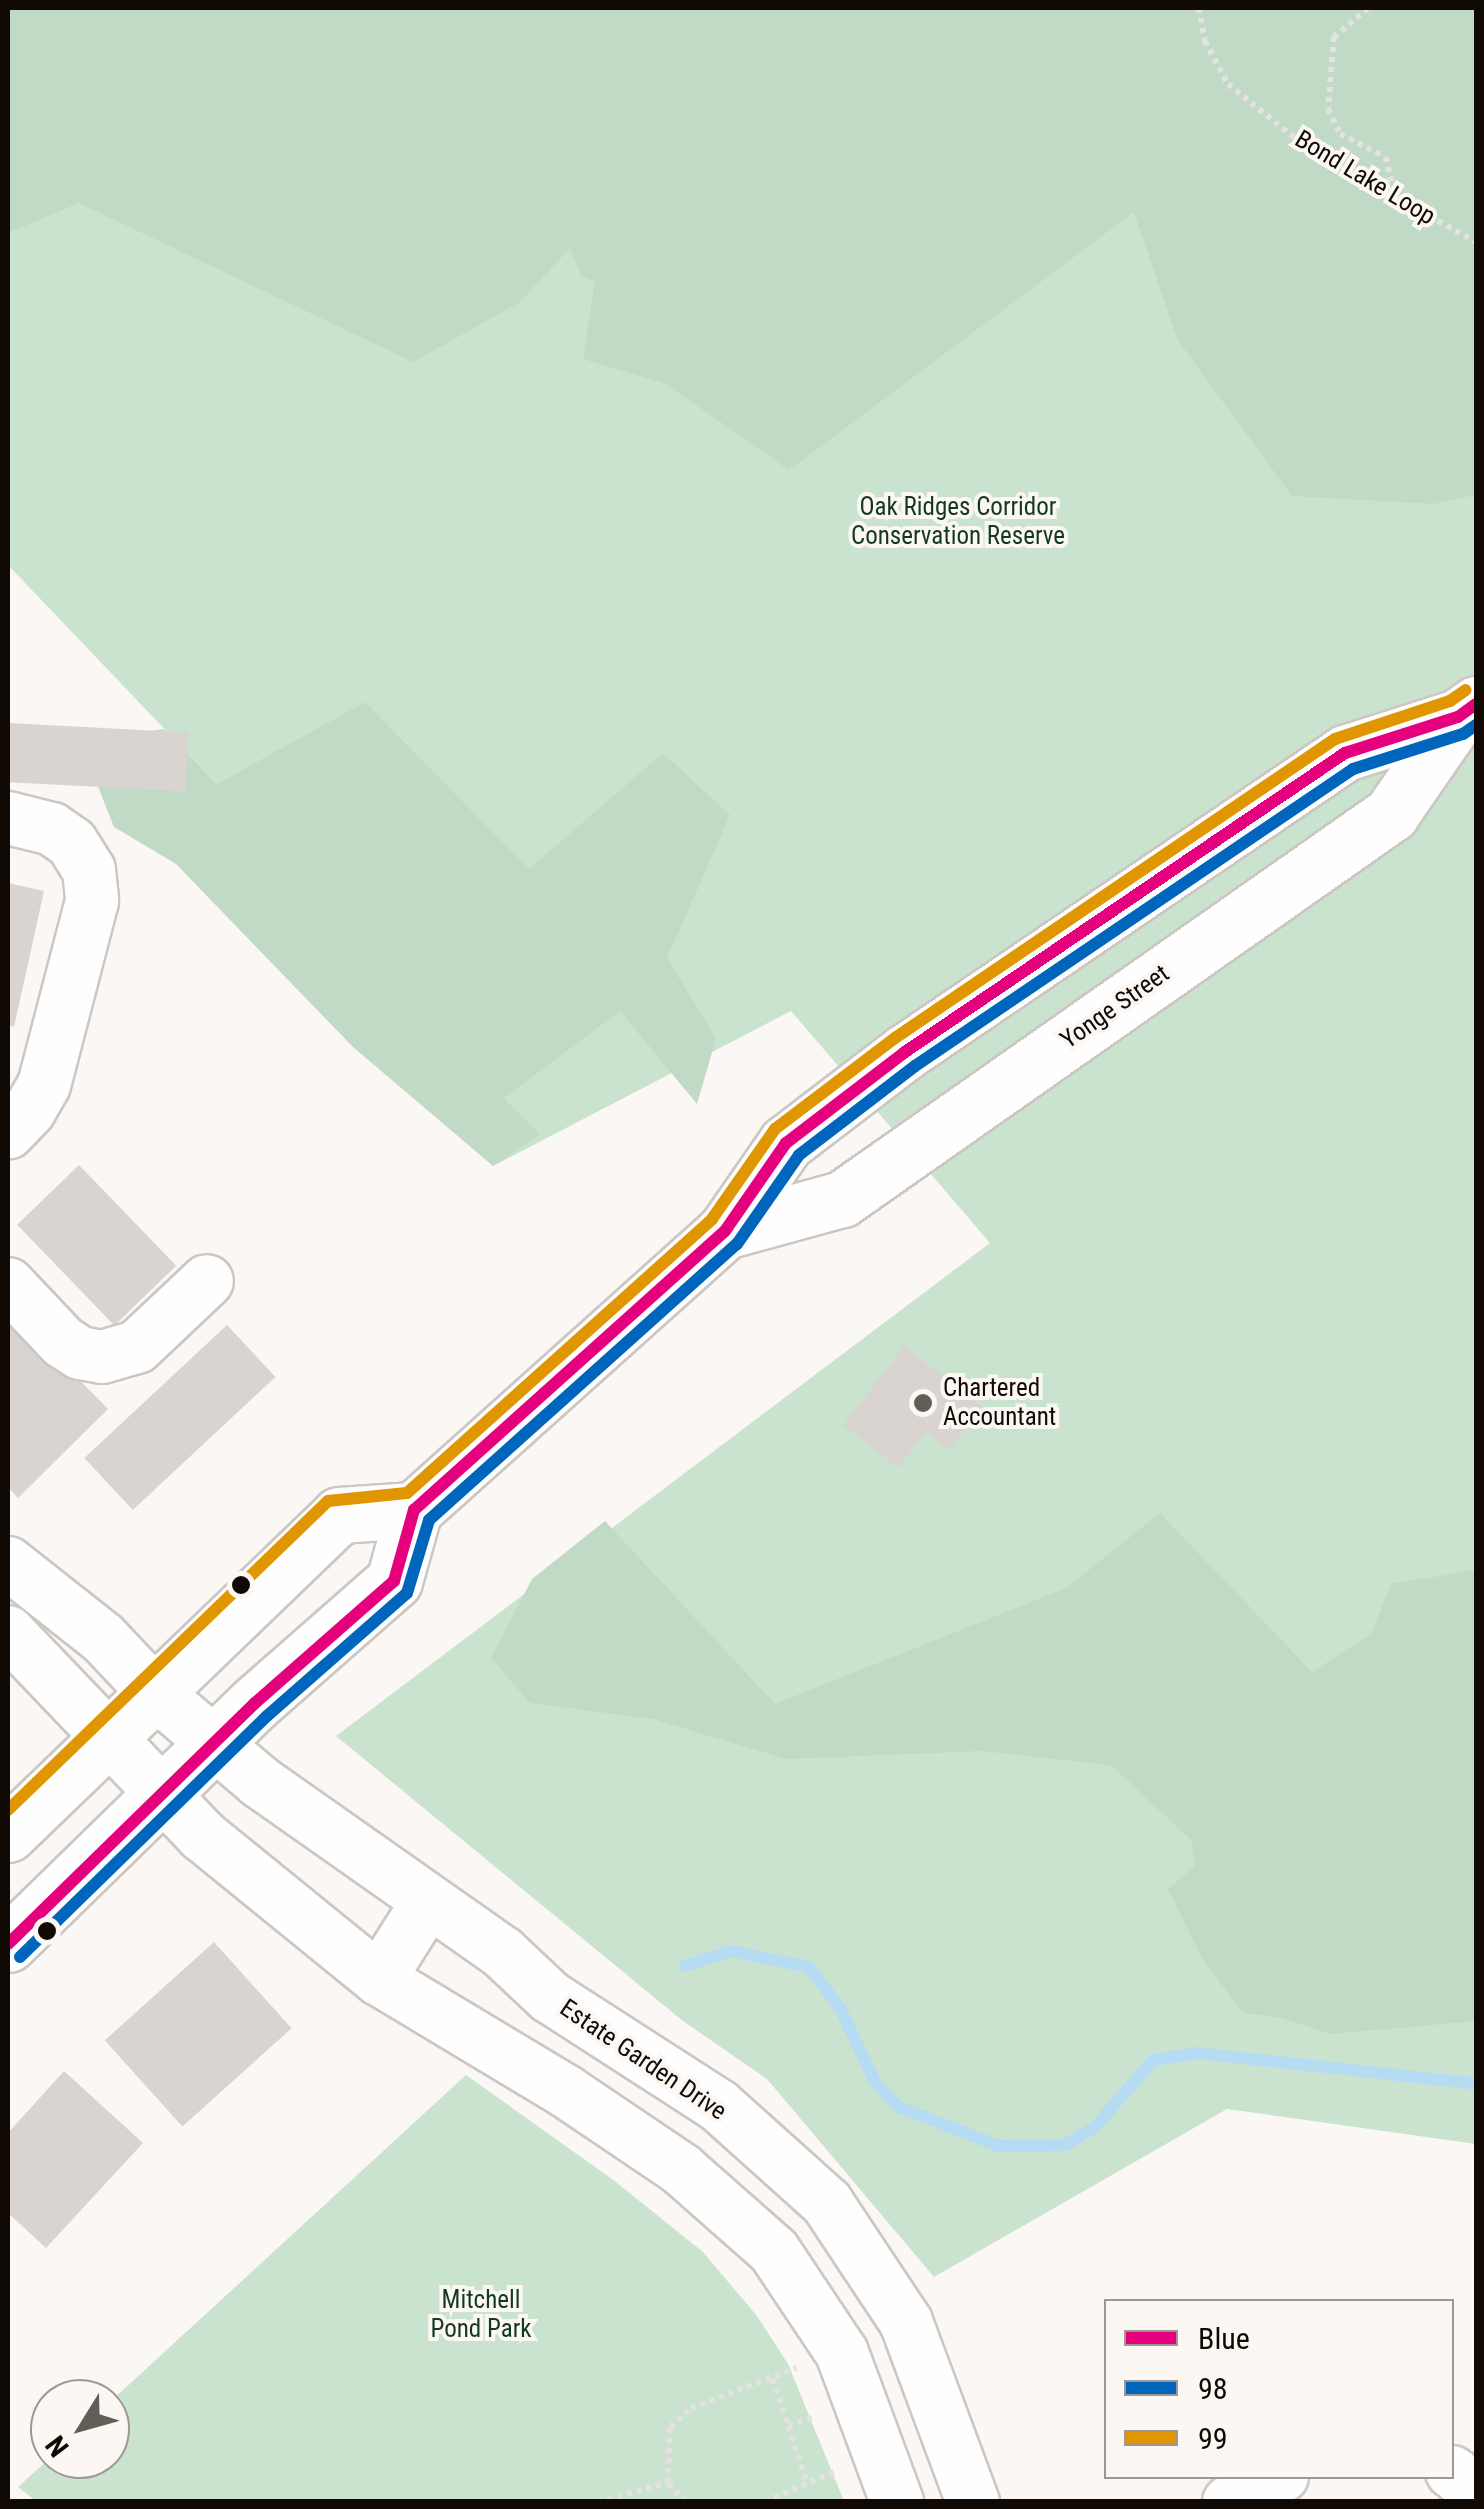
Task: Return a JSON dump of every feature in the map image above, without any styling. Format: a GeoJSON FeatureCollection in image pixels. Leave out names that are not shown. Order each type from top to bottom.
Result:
{"type":"FeatureCollection","features":[{"type":"Feature","properties":{"kind":"main road","name":"Yonge Street"},"geometry":{"type":"LineString","coordinates":[[725,1231],[842,1198],[875,1176],[1391,814],[1467,711]]}},
{"type":"Feature","properties":{"kind":"main road","name":"Yonge Street"},"geometry":{"type":"LineString","coordinates":[[414,1510],[725,1231],[786,1144],[906,1052],[1345,753],[1467,711]]}},
{"type":"Feature","properties":{"kind":"main road"},"geometry":{"type":"LineString","coordinates":[[8,1834],[340,1515],[414,1510],[394,1581],[214,1743],[8,1944]]}},
{"type":"Feature","properties":{"kind":"street"},"geometry":{"type":"LineString","coordinates":[[8,818],[52,828],[72,843],[88,870],[92,901],[44,1085],[29,1111],[8,1133]]}},
{"type":"Feature","properties":{"kind":"street"},"geometry":{"type":"LineString","coordinates":[[8,1284],[71,1348],[107,1357],[141,1344],[207,1280]]}},
{"type":"Feature","properties":{"kind":"street","name":"Estate Garden Drive"},"geometry":{"type":"LineString","coordinates":[[8,1563],[103,1638],[154,1692],[214,1743],[427,1903],[502,1952],[550,1998],[719,2106],[827,2204],[906,2322],[973,2502]]}},
{"type":"Feature","properties":{"kind":"street"},"geometry":{"type":"LineString","coordinates":[[8,1632],[204,1836],[378,1978],[567,2092],[680,2168],[774,2251],[842,2352],[897,2502]]}},
{"type":"Feature","properties":{"kind":"street"},"geometry":{"type":"LineString","coordinates":[[378,1978],[427,1903]]}},
{"type":"Feature","properties":{"kind":"street"},"geometry":{"type":"LineString","coordinates":[[1454,2474],[1476,2491]]}},
{"type":"Feature","properties":{"kind":"street"},"geometry":{"type":"LineString","coordinates":[[1229,2502],[1276,2479]]}},
{"type":"Feature","properties":{"kind":"path","name":"Bond Lake Loop"},"geometry":{"type":"LineString","coordinates":[[1199,8],[1205,41],[1228,84],[1307,148],[1476,242]]}},
{"type":"Feature","properties":{"kind":"path"},"geometry":{"type":"LineString","coordinates":[[1368,8],[1334,37],[1328,110],[1340,134],[1386,158],[1394,198]]}},
{"type":"Feature","properties":{"kind":"path"},"geometry":{"type":"LineString","coordinates":[[686,2502],[668,2483],[670,2428],[692,2408],[796,2368]]}},
{"type":"Feature","properties":{"kind":"path"},"geometry":{"type":"LineString","coordinates":[[772,2379],[807,2483]]}},
{"type":"Feature","properties":{"kind":"path"},"geometry":{"type":"LineString","coordinates":[[788,2426],[818,2416]]}},
{"type":"Feature","properties":{"kind":"path"},"geometry":{"type":"LineString","coordinates":[[766,2502],[838,2470]]}},
{"type":"Feature","properties":{"kind":"path"},"geometry":{"type":"LineString","coordinates":[[598,2502],[668,2483]]}},
{"type":"Feature","properties":{"kind":"path"},"geometry":{"type":"LineString","coordinates":[[637,2502],[640,2489]]}},
{"type":"Feature","properties":{"kind":"green space","name":"Oak Ridges Corridor Conservation Reserve"},"geometry":{"type":"Polygon","coordinates":[[[8,8],[1476,8],[1476,2144],[1227,2109],[934,2277],[767,2079],[683,2021],[336,1736],[990,1243],[791,1011],[493,1166],[217,784],[8,565],[8,8]]]}},
{"type":"Feature","properties":{"kind":"green space"},"geometry":{"type":"Polygon","coordinates":[[[8,8],[1476,8],[1476,495],[1433,504],[1292,496],[1177,339],[1134,212],[789,470],[666,384],[583,359],[595,282],[581,276],[570,248],[519,303],[413,362],[79,203],[8,233],[8,8]]]}},
{"type":"Feature","properties":{"kind":"green space"},"geometry":{"type":"Polygon","coordinates":[[[365,702],[529,869],[663,753],[730,815],[667,958],[716,1039],[697,1104],[620,1011],[504,1098],[540,1134],[493,1166],[353,1047],[176,864],[114,827],[95,779],[95,740],[164,729],[217,784],[365,702]]]}},
{"type":"Feature","properties":{"kind":"green space"},"geometry":{"type":"Polygon","coordinates":[[[1160,1513],[1312,1672],[1371,1634],[1391,1584],[1476,1570],[1476,2021],[1331,2034],[1282,2018],[1243,2013],[1203,1960],[1168,1889],[1195,1866],[1191,1840],[1111,1765],[982,1751],[786,1759],[653,1719],[530,1703],[491,1658],[532,1579],[605,1521],[775,1704],[1066,1588],[1160,1513]]]}},
{"type":"Feature","properties":{"kind":"green space","name":"Mitchell Pond Park"},"geometry":{"type":"Polygon","coordinates":[[[466,2075],[612,2179],[703,2252],[757,2316],[788,2364],[844,2501],[37,2502],[18,2487],[30,2476],[130,2479],[130,2384],[466,2075]]]}},
{"type":"Feature","properties":{"kind":"building"},"geometry":{"type":"Polygon","coordinates":[[[8,723],[189,732],[186,791],[8,782],[8,723]]]}},
{"type":"Feature","properties":{"kind":"building"},"geometry":{"type":"Polygon","coordinates":[[[8,883],[44,891],[14,1027],[8,1025],[8,883]]]}},
{"type":"Feature","properties":{"kind":"building"},"geometry":{"type":"Polygon","coordinates":[[[79,1165],[176,1266],[114,1325],[17,1225],[79,1165]]]}},
{"type":"Feature","properties":{"kind":"building"},"geometry":{"type":"Polygon","coordinates":[[[8,1307],[108,1409],[18,1498],[8,1487],[8,1307]]]}},
{"type":"Feature","properties":{"kind":"building"},"geometry":{"type":"Polygon","coordinates":[[[227,1325],[275,1377],[133,1510],[84,1458],[227,1325]]]}},
{"type":"Feature","properties":{"kind":"building"},"geometry":{"type":"Polygon","coordinates":[[[904,1346],[982,1407],[949,1450],[926,1432],[898,1468],[843,1425],[904,1346]]]}},
{"type":"Feature","properties":{"kind":"building"},"geometry":{"type":"Polygon","coordinates":[[[214,1942],[292,2028],[182,2127],[105,2040],[214,1942]]]}},
{"type":"Feature","properties":{"kind":"building"},"geometry":{"type":"Polygon","coordinates":[[[64,2071],[143,2143],[46,2248],[8,2213],[8,2133],[64,2071]]]}},
{"type":"Feature","properties":{"kind":"waterway"},"geometry":{"type":"LineString","coordinates":[[685,1966],[731,1951],[809,1967],[840,2008],[875,2082],[897,2106],[999,2146],[1065,2145],[1095,2127],[1153,2060],[1197,2053],[1476,2084]]}},
{"type":"Feature","properties":{"kind":"transit line","name":"99"},"geometry":{"type":"LineString","coordinates":[[8,1810],[328,1501],[407,1493],[712,1219],[775,1129],[895,1038],[1335,739],[1450,701],[1466,690]]}},
{"type":"Feature","properties":{"kind":"transit line","name":"Blue"},"geometry":{"type":"LineString","coordinates":[[8,1944],[255,1703],[394,1581],[414,1510],[725,1231],[786,1143],[905,1052],[1345,753],[1458,717],[1476,704]]}},
{"type":"Feature","properties":{"kind":"transit line","name":"98"},"geometry":{"type":"LineString","coordinates":[[20,1957],[267,1716],[407,1593],[429,1520],[737,1244],[799,1155],[915,1066],[1353,769],[1463,734],[1476,725]]}},
{"type":"Feature","properties":{"kind":"place","name":"Chartered Accountant"},"geometry":{"type":"Point","coordinates":[923,1403]}}]}
